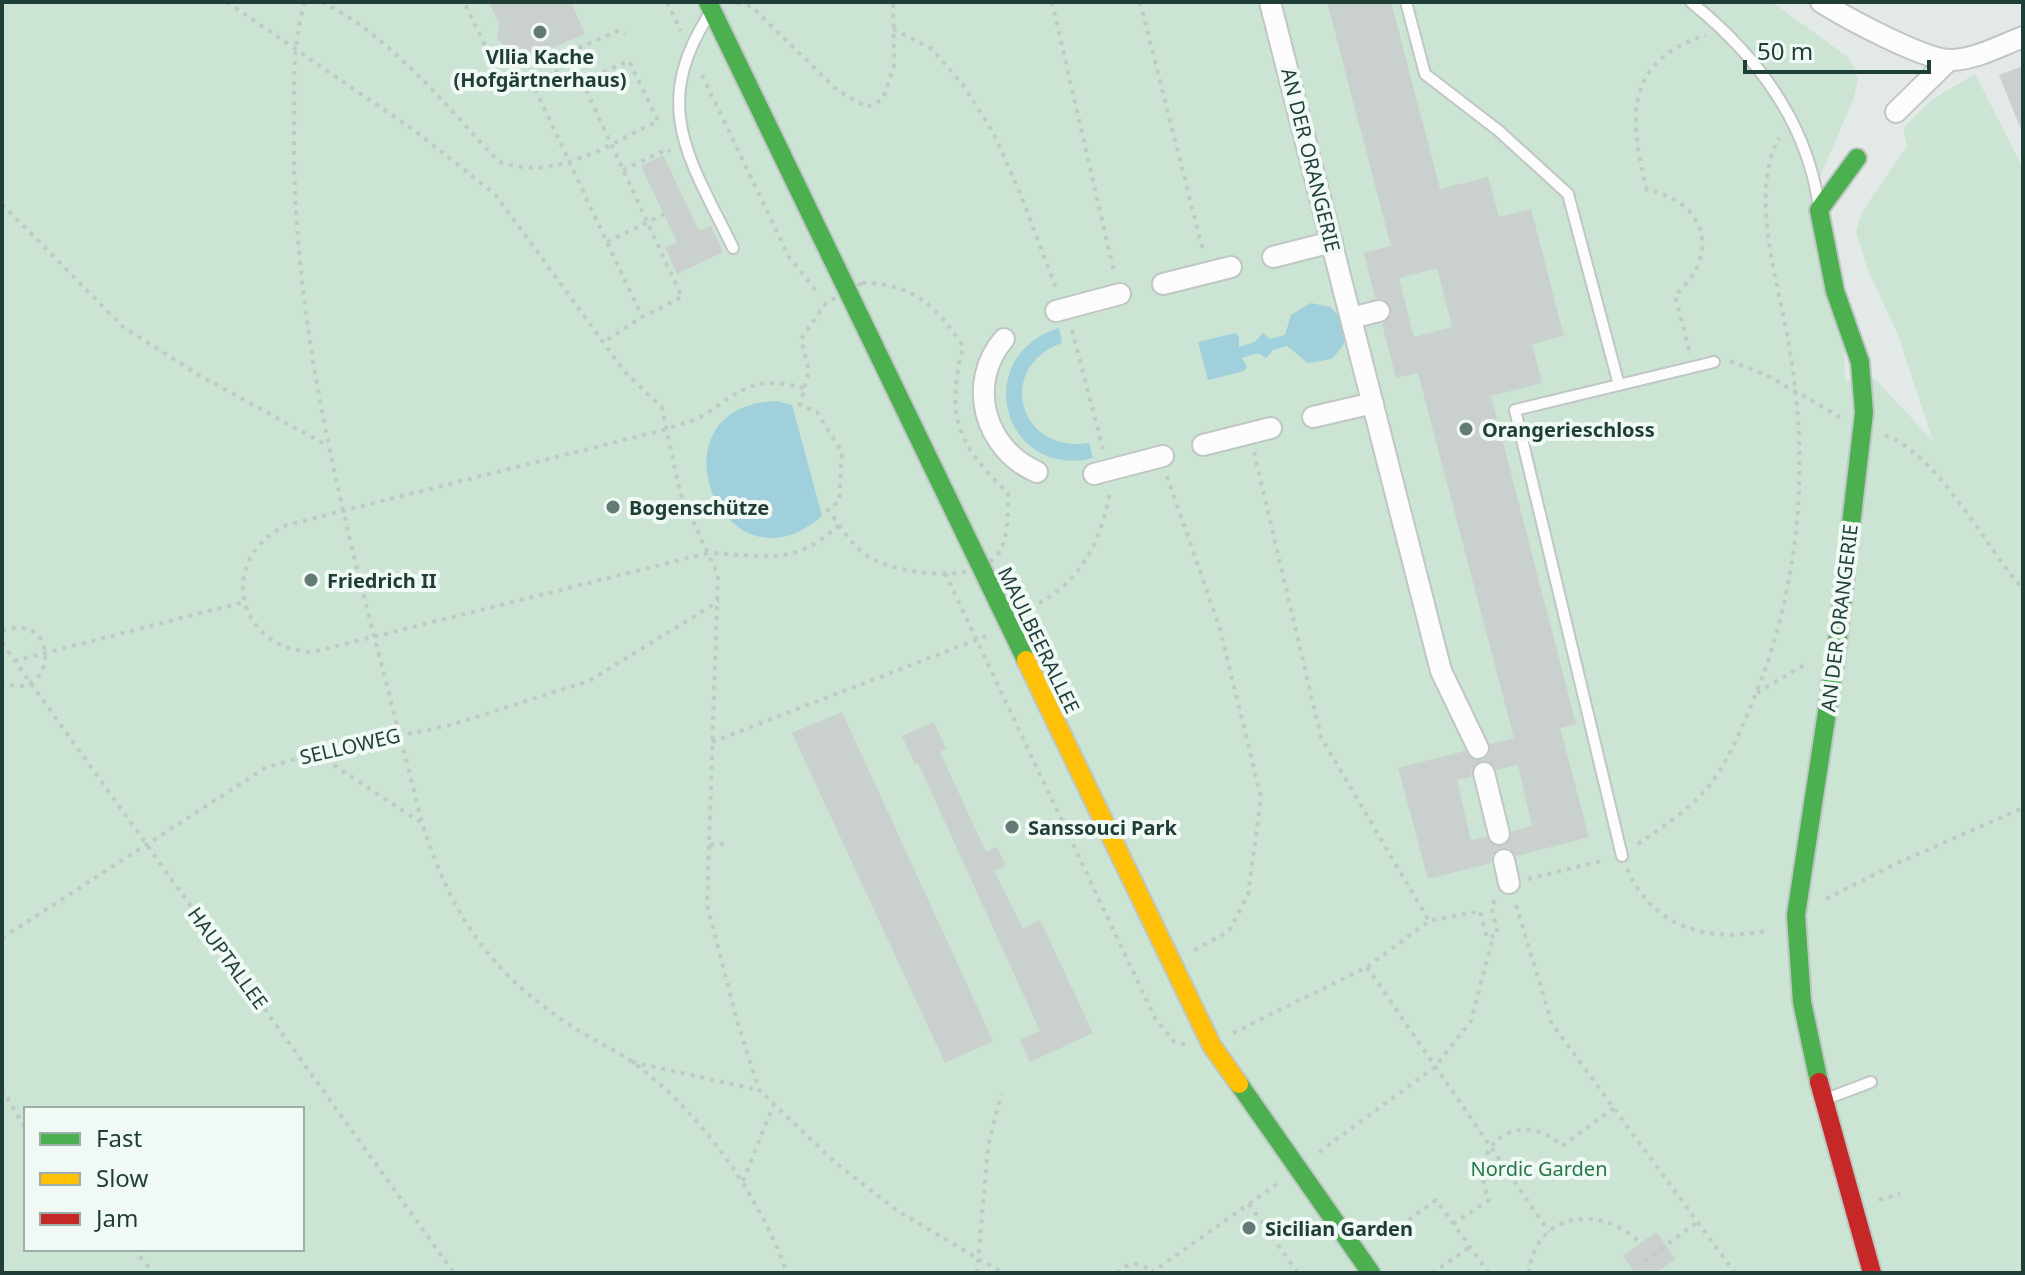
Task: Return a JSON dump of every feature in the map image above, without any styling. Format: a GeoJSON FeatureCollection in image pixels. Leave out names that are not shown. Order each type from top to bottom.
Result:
{"type":"FeatureCollection","features":[{"type":"Feature","properties":{"kind":"street","name":"AN DER ORANGERIE"},"geometry":{"type":"LineString","coordinates":[[1270,2],[1441,671],[1478,748]]}},
{"type":"Feature","properties":{"kind":"street"},"geometry":{"type":"LineString","coordinates":[[1821,2],[1882,34],[1949,60],[1977,55],[2023,37]]}},
{"type":"Feature","properties":{"kind":"street","name":"MAULBEERALLEE"},"geometry":{"type":"LineString","coordinates":[[710,6],[1212,1046],[1371,1273]]}},
{"type":"Feature","properties":{"kind":"street"},"geometry":{"type":"LineString","coordinates":[[1896,112],[1949,60]]}},
{"type":"Feature","properties":{"kind":"street"},"geometry":{"type":"LineString","coordinates":[[1819,210],[1857,158]]}},
{"type":"Feature","properties":{"kind":"street","name":"AN DER ORANGERIE"},"geometry":{"type":"LineString","coordinates":[[1819,210],[1835,291],[1860,362],[1836,653],[1796,915],[1794,957],[1801,1003],[1872,1273]]}},
{"type":"Feature","properties":{"kind":"street"},"geometry":{"type":"LineString","coordinates":[[1273,257],[1332,242]]}},
{"type":"Feature","properties":{"kind":"street"},"geometry":{"type":"LineString","coordinates":[[1163,284],[1231,267]]}},
{"type":"Feature","properties":{"kind":"street"},"geometry":{"type":"LineString","coordinates":[[1061,310],[1120,294]]}},
{"type":"Feature","properties":{"kind":"street"},"geometry":{"type":"LineString","coordinates":[[1351,318],[1379,311]]}},
{"type":"Feature","properties":{"kind":"street"},"geometry":{"type":"LineString","coordinates":[[993,345],[976,384],[979,419],[992,446],[1032,470],[1010,488]]}},
{"type":"Feature","properties":{"kind":"street"},"geometry":{"type":"LineString","coordinates":[[1313,417],[1373,403]]}},
{"type":"Feature","properties":{"kind":"street"},"geometry":{"type":"LineString","coordinates":[[1203,445],[1271,428]]}},
{"type":"Feature","properties":{"kind":"street"},"geometry":{"type":"LineString","coordinates":[[1101,472],[1163,456]]}},
{"type":"Feature","properties":{"kind":"street"},"geometry":{"type":"LineString","coordinates":[[1484,773],[1499,834]]}},
{"type":"Feature","properties":{"kind":"street"},"geometry":{"type":"LineString","coordinates":[[1504,860],[1509,883]]}},
{"type":"Feature","properties":{"kind":"lane"},"geometry":{"type":"LineString","coordinates":[[1406,2],[1425,74],[1499,131],[1568,194],[1619,385]]}},
{"type":"Feature","properties":{"kind":"lane","name":"AN DER ORANGERIE"},"geometry":{"type":"LineString","coordinates":[[1691,2],[1723,32],[1774,89],[1794,120],[1808,156],[1819,210]]}},
{"type":"Feature","properties":{"kind":"lane"},"geometry":{"type":"LineString","coordinates":[[710,6],[690,49],[676,103],[685,151],[733,248]]}},
{"type":"Feature","properties":{"kind":"lane"},"geometry":{"type":"LineString","coordinates":[[1622,856],[1515,410],[1714,362]]}},
{"type":"Feature","properties":{"kind":"lane"},"geometry":{"type":"LineString","coordinates":[[1826,1099],[1871,1082]]}},
{"type":"Feature","properties":{"kind":"path"},"geometry":{"type":"LineString","coordinates":[[227,2],[415,131],[495,194],[625,372],[662,408],[680,493],[718,575],[707,905],[759,1090],[836,1163],[896,1210],[1003,1273]]}},
{"type":"Feature","properties":{"kind":"path"},"geometry":{"type":"LineString","coordinates":[[305,2],[295,47],[293,213],[328,446],[422,823],[439,878],[465,925],[496,966],[568,1024],[632,1062],[696,1122],[743,1182],[774,1236],[787,1273]]}},
{"type":"Feature","properties":{"kind":"path"},"geometry":{"type":"LineString","coordinates":[[322,2],[359,21],[391,48],[498,161],[520,169],[541,170],[569,162],[658,121],[629,61],[582,81],[531,80],[513,87],[504,84],[464,2]]}},
{"type":"Feature","properties":{"kind":"path"},"geometry":{"type":"LineString","coordinates":[[667,2],[789,257],[826,303]]}},
{"type":"Feature","properties":{"kind":"path"},"geometry":{"type":"LineString","coordinates":[[710,6],[733,2],[751,6],[837,90],[867,107],[883,99],[894,66],[893,2]]}},
{"type":"Feature","properties":{"kind":"path"},"geometry":{"type":"LineString","coordinates":[[1052,2],[1120,294]]}},
{"type":"Feature","properties":{"kind":"path"},"geometry":{"type":"LineString","coordinates":[[1140,2],[1209,273]]}},
{"type":"Feature","properties":{"kind":"path"},"geometry":{"type":"LineString","coordinates":[[893,29],[932,49],[963,85],[994,134],[1061,310],[1101,472],[1110,492],[1095,548],[1066,586],[1004,620]]}},
{"type":"Feature","properties":{"kind":"path"},"geometry":{"type":"LineString","coordinates":[[551,60],[620,30],[625,33]]}},
{"type":"Feature","properties":{"kind":"path"},"geometry":{"type":"LineString","coordinates":[[1693,367],[1675,295],[1691,282],[1700,263],[1703,242],[1697,222],[1685,205],[1668,194],[1647,190],[1637,151],[1635,112],[1642,78],[1691,40],[1723,32]]}},
{"type":"Feature","properties":{"kind":"path"},"geometry":{"type":"LineString","coordinates":[[547,51],[561,80]]}},
{"type":"Feature","properties":{"kind":"path"},"geometry":{"type":"LineString","coordinates":[[531,80],[642,317]]}},
{"type":"Feature","properties":{"kind":"path"},"geometry":{"type":"LineString","coordinates":[[582,81],[682,297],[642,317],[604,342]]}},
{"type":"Feature","properties":{"kind":"path"},"geometry":{"type":"LineString","coordinates":[[1735,1273],[1552,1024],[1509,883],[1622,856],[1683,811],[1707,788],[1725,764],[1756,694],[1776,639],[1795,563],[1799,489],[1796,393],[1765,185],[1772,152],[1794,120]]}},
{"type":"Feature","properties":{"kind":"path"},"geometry":{"type":"LineString","coordinates":[[623,170],[668,149],[672,156]]}},
{"type":"Feature","properties":{"kind":"path"},"geometry":{"type":"LineString","coordinates":[[2,204],[123,327],[199,375],[328,446]]}},
{"type":"Feature","properties":{"kind":"path"},"geometry":{"type":"LineString","coordinates":[[607,242],[664,214]]}},
{"type":"Feature","properties":{"kind":"path"},"geometry":{"type":"LineString","coordinates":[[1714,362],[1744,365],[1854,423],[1908,445],[1924,458],[2023,589]]}},
{"type":"Feature","properties":{"kind":"path"},"geometry":{"type":"LineString","coordinates":[[804,388],[780,382],[739,389],[706,414],[667,429],[287,525],[266,537],[249,558],[244,572],[244,602],[260,631],[273,642],[298,651],[313,652],[708,553],[760,557],[803,552],[821,542],[840,524]]}},
{"type":"Feature","properties":{"kind":"path"},"geometry":{"type":"LineString","coordinates":[[1250,433],[1321,737],[1429,921]]}},
{"type":"Feature","properties":{"kind":"path"},"geometry":{"type":"LineString","coordinates":[[1163,456],[1167,478],[1220,629],[1261,797],[1248,895],[1229,931],[1202,948],[1168,959]]}},
{"type":"Feature","properties":{"kind":"path"},"geometry":{"type":"LineString","coordinates":[[945,573],[1155,1018],[1175,1043]]}},
{"type":"Feature","properties":{"kind":"path","name":"SELLOWEG"},"geometry":{"type":"LineString","coordinates":[[2,938],[148,847],[265,768],[316,753],[451,725],[589,681],[719,601]]}},
{"type":"Feature","properties":{"kind":"path"},"geometry":{"type":"LineString","coordinates":[[14,661],[244,602]]}},
{"type":"Feature","properties":{"kind":"path"},"geometry":{"type":"LineString","coordinates":[[2,631],[21,627],[31,630],[39,636],[46,652],[42,673],[30,683],[17,686],[2,682]]}},
{"type":"Feature","properties":{"kind":"path"},"geometry":{"type":"LineString","coordinates":[[712,742],[975,640]]}},
{"type":"Feature","properties":{"kind":"path","name":"HAUPTALLEE"},"geometry":{"type":"LineString","coordinates":[[2,643],[454,1273]]}},
{"type":"Feature","properties":{"kind":"path"},"geometry":{"type":"LineString","coordinates":[[1756,694],[1785,673],[1836,653]]}},
{"type":"Feature","properties":{"kind":"path"},"geometry":{"type":"LineString","coordinates":[[316,753],[422,823]]}},
{"type":"Feature","properties":{"kind":"path"},"geometry":{"type":"LineString","coordinates":[[709,845],[728,843]]}},
{"type":"Feature","properties":{"kind":"path"},"geometry":{"type":"LineString","coordinates":[[1212,1046],[1273,1012],[1367,967],[1429,921],[1480,911],[1487,938],[1493,937],[1498,934],[1491,905]]}},
{"type":"Feature","properties":{"kind":"path"},"geometry":{"type":"LineString","coordinates":[[1117,1273],[1128,1265],[1137,1264],[1152,1273],[1435,1067],[1471,1021],[1493,937]]}},
{"type":"Feature","properties":{"kind":"path"},"geometry":{"type":"LineString","coordinates":[[1367,967],[1549,1232]]}},
{"type":"Feature","properties":{"kind":"path"},"geometry":{"type":"LineString","coordinates":[[632,1062],[759,1090]]}},
{"type":"Feature","properties":{"kind":"path"},"geometry":{"type":"LineString","coordinates":[[2,1089],[24,1126]]}},
{"type":"Feature","properties":{"kind":"path"},"geometry":{"type":"LineString","coordinates":[[977,1273],[988,1147],[1001,1094]]}},
{"type":"Feature","properties":{"kind":"path"},"geometry":{"type":"LineString","coordinates":[[743,1182],[773,1106]]}},
{"type":"Feature","properties":{"kind":"path"},"geometry":{"type":"LineString","coordinates":[[1453,1224],[1489,1200],[1482,1170],[1491,1146],[1505,1134],[1531,1129],[1543,1132],[1562,1146],[1614,1108]]}},
{"type":"Feature","properties":{"kind":"path"},"geometry":{"type":"LineString","coordinates":[[1384,1237],[1436,1200],[1489,1273]]}},
{"type":"Feature","properties":{"kind":"path"},"geometry":{"type":"LineString","coordinates":[[1249,1204],[1298,1273]]}},
{"type":"Feature","properties":{"kind":"path"},"geometry":{"type":"LineString","coordinates":[[1529,1273],[1535,1251],[1549,1232],[1566,1222],[1592,1217],[1612,1221],[1640,1243]]}},
{"type":"Feature","properties":{"kind":"path"},"geometry":{"type":"LineString","coordinates":[[1644,1261],[1698,1222]]}},
{"type":"Feature","properties":{"kind":"path"},"geometry":{"type":"LineString","coordinates":[[1432,1273],[1470,1247]]}},
{"type":"Feature","properties":{"kind":"path"},"geometry":{"type":"LineString","coordinates":[[135,1251],[154,1273]]}},
{"type":"Feature","properties":{"kind":"green space","name":"Sanssouci Park"},"geometry":{"type":"Polygon","coordinates":[[[2,2],[1772,2],[1849,58],[1858,78],[1854,98],[1810,199],[1844,329],[1845,381],[1874,378],[1933,441],[1898,335],[1867,268],[1856,232],[1862,212],[1907,146],[1903,128],[1933,99],[1975,74],[2023,168],[2023,1273],[2,1273],[2,2]]]}},
{"type":"Feature","properties":{"kind":"water"},"geometry":{"type":"Polygon","coordinates":[[[1311,303],[1330,307],[1343,320],[1344,344],[1332,359],[1308,363],[1287,346],[1273,350],[1266,358],[1258,353],[1242,358],[1247,367],[1244,371],[1208,380],[1198,342],[1235,333],[1239,337],[1239,347],[1255,342],[1263,333],[1270,339],[1285,335],[1291,315],[1311,303]]]}},
{"type":"Feature","properties":{"kind":"water"},"geometry":{"type":"Polygon","coordinates":[[[1059,328],[1062,343],[1041,355],[1028,370],[1022,388],[1024,406],[1032,423],[1045,435],[1065,443],[1089,443],[1093,458],[1062,460],[1037,451],[1019,434],[1008,412],[1006,387],[1014,363],[1031,343],[1059,328]]]}},
{"type":"Feature","properties":{"kind":"water"},"geometry":{"type":"Polygon","coordinates":[[[777,401],[792,405],[822,516],[786,536],[754,535],[729,519],[712,493],[706,462],[714,433],[737,411],[777,401]]]}},
{"type":"Feature","properties":{"kind":"building","name":"Vllia Kache (Hofgärtnerhaus)"},"geometry":{"type":"Polygon","coordinates":[[[489,2],[571,2],[585,34],[516,64],[510,51],[497,39],[499,24],[489,2]]]}},
{"type":"Feature","properties":{"kind":"building","name":"Orangerieschloss"},"geometry":{"type":"Polygon","coordinates":[[[1327,2],[1391,2],[1440,189],[1488,177],[1499,217],[1531,209],[1564,336],[1532,344],[1542,383],[1491,396],[1576,724],[1560,728],[1589,837],[1516,856],[1509,848],[1500,848],[1492,855],[1491,863],[1428,879],[1398,768],[1465,751],[1471,759],[1483,760],[1489,755],[1490,744],[1514,738],[1418,373],[1396,378],[1382,324],[1391,315],[1391,307],[1383,299],[1375,298],[1364,253],[1391,246],[1327,2]],[[1437,268],[1399,278],[1414,337],[1452,327],[1437,268]],[[1480,761],[1472,769],[1471,777],[1457,780],[1471,840],[1486,837],[1495,846],[1503,846],[1511,838],[1512,831],[1532,826],[1518,765],[1497,770],[1488,761],[1480,761]]]}},
{"type":"Feature","properties":{"kind":"building"},"geometry":{"type":"Polygon","coordinates":[[[2023,66],[2023,132],[2022,132],[1999,75],[2023,66]]]}},
{"type":"Feature","properties":{"kind":"building"},"geometry":{"type":"Polygon","coordinates":[[[663,155],[699,231],[711,226],[723,252],[677,274],[665,247],[677,242],[641,166],[663,155]]]}},
{"type":"Feature","properties":{"kind":"building"},"geometry":{"type":"Polygon","coordinates":[[[842,712],[993,1041],[945,1063],[792,733],[842,712]]]}},
{"type":"Feature","properties":{"kind":"building"},"geometry":{"type":"Polygon","coordinates":[[[934,722],[946,749],[940,752],[986,852],[997,847],[1006,866],[994,871],[1023,929],[1040,920],[1093,1033],[1030,1062],[1020,1040],[1040,1031],[918,763],[915,764],[902,736],[934,722]]]}},
{"type":"Feature","properties":{"kind":"building"},"geometry":{"type":"Polygon","coordinates":[[[1656,1232],[1676,1259],[1656,1273],[1635,1273],[1623,1256],[1656,1232]]]}},
{"type":"Feature","properties":{"kind":"traffic: fast"},"geometry":{"type":"LineString","coordinates":[[708,2],[1026,660]]}},
{"type":"Feature","properties":{"kind":"traffic: fast"},"geometry":{"type":"LineString","coordinates":[[1819,1082],[1802,1002],[1796,915],[1836,653],[1864,413],[1860,362],[1835,291],[1819,210],[1857,158]]}},
{"type":"Feature","properties":{"kind":"traffic: fast"},"geometry":{"type":"LineString","coordinates":[[1239,1084],[1371,1273]]}},
{"type":"Feature","properties":{"kind":"traffic: slow"},"geometry":{"type":"LineString","coordinates":[[1026,660],[1212,1046],[1239,1084]]}},
{"type":"Feature","properties":{"kind":"traffic: jam"},"geometry":{"type":"LineString","coordinates":[[1819,1082],[1872,1273]]}},
{"type":"Feature","properties":{"kind":"place","name":"Vllia Kache (Hofgärtnerhaus)"},"geometry":{"type":"Point","coordinates":[540,32]}},
{"type":"Feature","properties":{"kind":"place","name":"Orangerieschloss"},"geometry":{"type":"Point","coordinates":[1466,429]}},
{"type":"Feature","properties":{"kind":"place","name":"Bogenschütze"},"geometry":{"type":"Point","coordinates":[613,507]}},
{"type":"Feature","properties":{"kind":"place","name":"Friedrich II"},"geometry":{"type":"Point","coordinates":[311,580]}},
{"type":"Feature","properties":{"kind":"place","name":"Sanssouci Park"},"geometry":{"type":"Point","coordinates":[1012,827]}},
{"type":"Feature","properties":{"kind":"place","name":"Sicilian Garden"},"geometry":{"type":"Point","coordinates":[1249,1228]}},
{"type":"Feature","properties":{"kind":"park label","name":"Nordic Garden"},"geometry":{"type":"Point","coordinates":[1539,1168]}}]}
